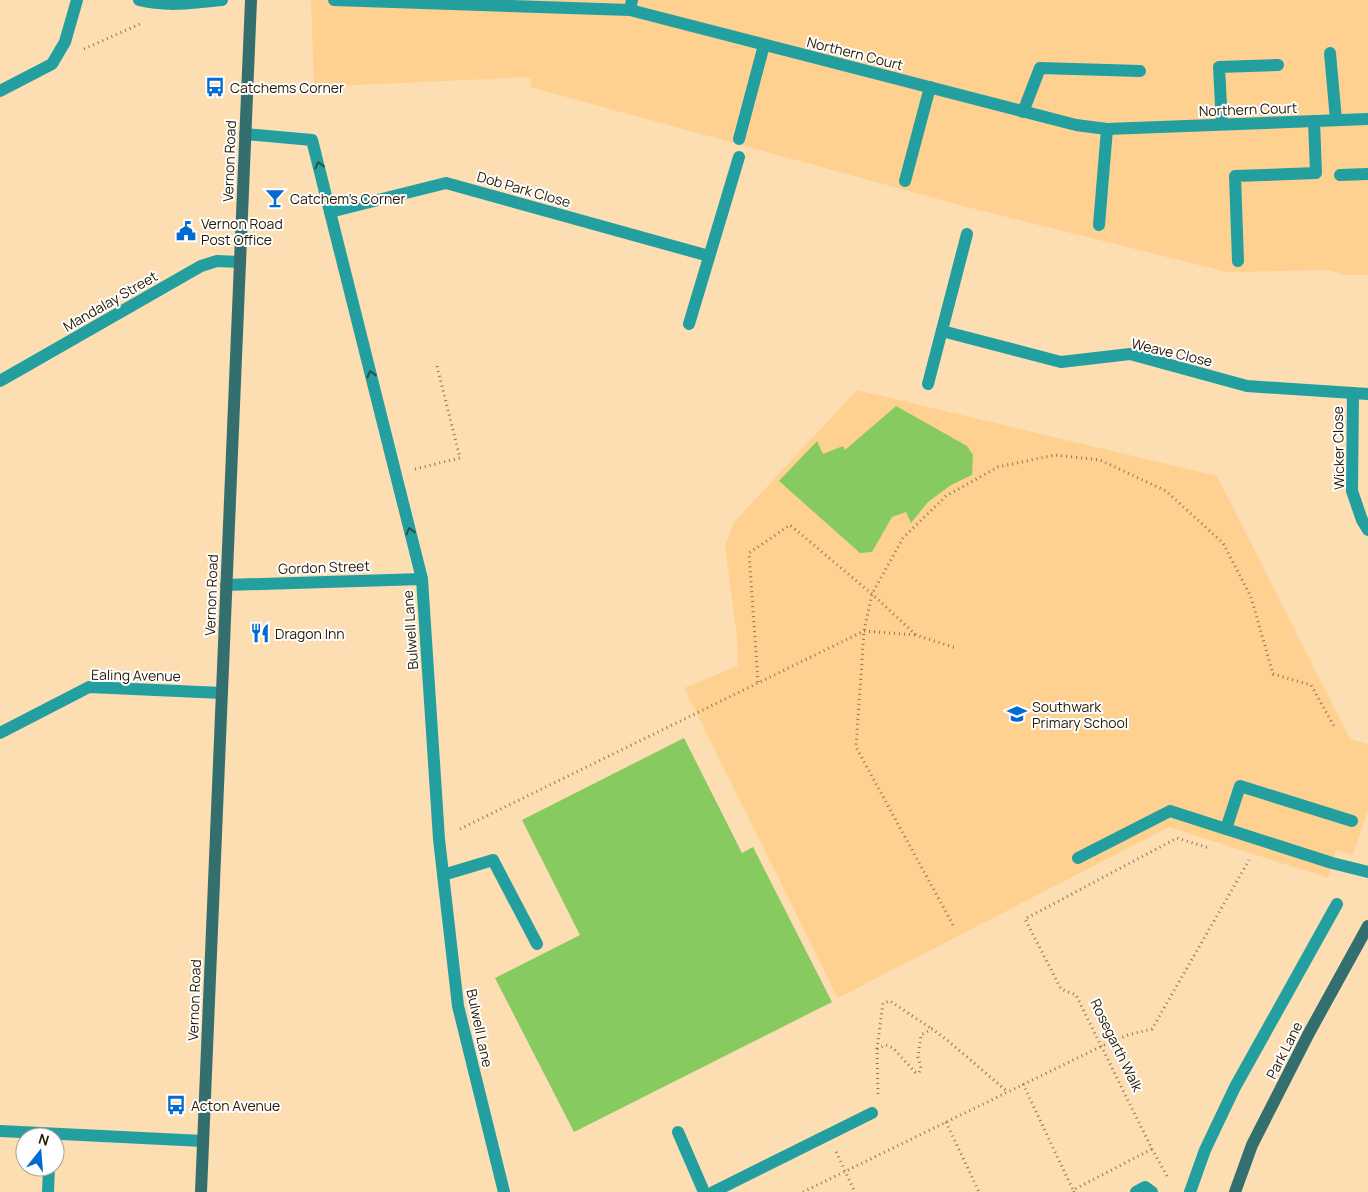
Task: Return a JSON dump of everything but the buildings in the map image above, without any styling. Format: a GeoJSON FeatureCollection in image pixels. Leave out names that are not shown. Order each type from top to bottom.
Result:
{"type":"FeatureCollection","features":[{"type":"Feature","properties":{"kind":"main road","name":"Vernon Road"},"geometry":{"type":"LineString","coordinates":[[201,1192],[251,0]]}},
{"type":"Feature","properties":{"kind":"main road","name":"Park Lane"},"geometry":{"type":"LineString","coordinates":[[1235,1192],[1252,1145],[1309,1033],[1368,926]]}},
{"type":"Feature","properties":{"kind":"street"},"geometry":{"type":"LineString","coordinates":[[0,91],[52,64],[66,42],[77,0]]}},
{"type":"Feature","properties":{"kind":"street"},"geometry":{"type":"LineString","coordinates":[[139,0],[185,4],[222,0]]}},
{"type":"Feature","properties":{"kind":"street","name":"Northern Court"},"geometry":{"type":"LineString","coordinates":[[334,0],[631,5],[764,45],[1076,125],[1107,129],[1368,119]]}},
{"type":"Feature","properties":{"kind":"street"},"geometry":{"type":"LineString","coordinates":[[739,139],[764,45]]}},
{"type":"Feature","properties":{"kind":"street"},"geometry":{"type":"LineString","coordinates":[[1330,53],[1336,120]]}},
{"type":"Feature","properties":{"kind":"street"},"geometry":{"type":"LineString","coordinates":[[1222,124],[1219,67],[1278,65]]}},
{"type":"Feature","properties":{"kind":"street"},"geometry":{"type":"LineString","coordinates":[[1024,112],[1040,68],[1140,71]]}},
{"type":"Feature","properties":{"kind":"street"},"geometry":{"type":"LineString","coordinates":[[905,181],[930,87]]}},
{"type":"Feature","properties":{"kind":"street"},"geometry":{"type":"LineString","coordinates":[[1238,261],[1235,176],[1316,173],[1314,121]]}},
{"type":"Feature","properties":{"kind":"street"},"geometry":{"type":"LineString","coordinates":[[1099,225],[1107,129]]}},
{"type":"Feature","properties":{"kind":"street","name":"Bulwell Lane"},"geometry":{"type":"LineString","coordinates":[[245,134],[312,140],[422,579],[439,839],[458,1006],[504,1192]]}},
{"type":"Feature","properties":{"kind":"street"},"geometry":{"type":"LineString","coordinates":[[689,324],[739,157]]}},
{"type":"Feature","properties":{"kind":"street"},"geometry":{"type":"LineString","coordinates":[[1340,175],[1368,174]]}},
{"type":"Feature","properties":{"kind":"street","name":"Dob Park Close"},"geometry":{"type":"LineString","coordinates":[[330,212],[446,183],[709,256]]}},
{"type":"Feature","properties":{"kind":"street"},"geometry":{"type":"LineString","coordinates":[[928,384],[967,234]]}},
{"type":"Feature","properties":{"kind":"street","name":"Mandalay Street"},"geometry":{"type":"LineString","coordinates":[[0,381],[201,266],[217,261],[240,262]]}},
{"type":"Feature","properties":{"kind":"street","name":"Weave Close"},"geometry":{"type":"LineString","coordinates":[[942,331],[1061,362],[1130,354],[1248,386],[1368,394]]}},
{"type":"Feature","properties":{"kind":"street","name":"Wicker Close"},"geometry":{"type":"LineString","coordinates":[[1352,393],[1352,491],[1362,520],[1368,530]]}},
{"type":"Feature","properties":{"kind":"street","name":"Gordon Street"},"geometry":{"type":"LineString","coordinates":[[226,585],[422,579]]}},
{"type":"Feature","properties":{"kind":"street","name":"Ealing Avenue"},"geometry":{"type":"LineString","coordinates":[[0,734],[89,687],[222,693]]}},
{"type":"Feature","properties":{"kind":"street"},"geometry":{"type":"LineString","coordinates":[[1226,829],[1240,786],[1352,822]]}},
{"type":"Feature","properties":{"kind":"street"},"geometry":{"type":"LineString","coordinates":[[1078,858],[1170,811],[1332,863],[1368,872]]}},
{"type":"Feature","properties":{"kind":"street"},"geometry":{"type":"LineString","coordinates":[[443,874],[493,860],[537,944]]}},
{"type":"Feature","properties":{"kind":"street"},"geometry":{"type":"LineString","coordinates":[[1190,1192],[1206,1150],[1235,1087],[1337,904]]}},
{"type":"Feature","properties":{"kind":"street"},"geometry":{"type":"LineString","coordinates":[[713,1192],[872,1113]]}},
{"type":"Feature","properties":{"kind":"street"},"geometry":{"type":"LineString","coordinates":[[0,1131],[15,1132]]}},
{"type":"Feature","properties":{"kind":"street"},"geometry":{"type":"LineString","coordinates":[[678,1132],[704,1192]]}},
{"type":"Feature","properties":{"kind":"street"},"geometry":{"type":"LineString","coordinates":[[65,1136],[203,1141]]}},
{"type":"Feature","properties":{"kind":"street"},"geometry":{"type":"LineString","coordinates":[[48,1192],[49,1177]]}},
{"type":"Feature","properties":{"kind":"street"},"geometry":{"type":"LineString","coordinates":[[1136,1192],[1145,1187],[1152,1192]]}},
{"type":"Feature","properties":{"kind":"path"},"geometry":{"type":"LineString","coordinates":[[52,64],[149,20]]}},
{"type":"Feature","properties":{"kind":"path"},"geometry":{"type":"LineString","coordinates":[[396,474],[460,458],[437,366]]}},
{"type":"Feature","properties":{"kind":"path"},"geometry":{"type":"LineString","coordinates":[[953,925],[856,747],[864,631],[872,594],[903,538],[946,496],[998,467],[1055,455],[1100,460],[1166,491],[1223,543],[1251,597],[1273,674],[1311,685],[1335,728]]}},
{"type":"Feature","properties":{"kind":"path"},"geometry":{"type":"LineString","coordinates":[[758,682],[749,553],[790,525],[872,594],[916,635]]}},
{"type":"Feature","properties":{"kind":"path"},"geometry":{"type":"LineString","coordinates":[[439,839],[864,631],[916,635],[956,648]]}},
{"type":"Feature","properties":{"kind":"path","name":"Rosegarth Walk"},"geometry":{"type":"LineString","coordinates":[[1171,1184],[1076,995],[1061,989],[1025,919],[1177,838],[1213,849]]}},
{"type":"Feature","properties":{"kind":"path"},"geometry":{"type":"LineString","coordinates":[[803,1192],[1102,1046],[1128,1035],[1152,1029],[1249,860],[1240,857]]}},
{"type":"Feature","properties":{"kind":"path"},"geometry":{"type":"LineString","coordinates":[[872,1113],[879,1092],[877,1049],[882,1003],[890,1001],[947,1040],[1008,1092]]}},
{"type":"Feature","properties":{"kind":"path"},"geometry":{"type":"LineString","coordinates":[[877,1049],[886,1046],[893,1048],[915,1072],[919,1073],[918,1057],[921,1035],[932,1029]]}},
{"type":"Feature","properties":{"kind":"path"},"geometry":{"type":"LineString","coordinates":[[1023,1084],[1074,1191],[1152,1149]]}},
{"type":"Feature","properties":{"kind":"path"},"geometry":{"type":"LineString","coordinates":[[946,1122],[979,1192]]}},
{"type":"Feature","properties":{"kind":"path"},"geometry":{"type":"LineString","coordinates":[[827,1135],[855,1192]]}},
{"type":"Feature","properties":{"kind":"shaded area"},"geometry":{"type":"Polygon","coordinates":[[[311,0],[1368,0],[1368,275],[1343,275],[1330,270],[1227,272],[967,207],[530,87],[532,77],[314,87],[311,0]]]}},
{"type":"Feature","properties":{"kind":"shaded area","name":"Southwark Primary School"},"geometry":{"type":"Polygon","coordinates":[[[857,390],[1217,476],[1350,739],[1368,744],[1368,809],[1353,855],[1336,850],[1328,878],[1169,827],[838,998],[684,688],[738,666],[737,637],[725,546],[734,522],[857,390]]]}},
{"type":"Feature","properties":{"kind":"green space"},"geometry":{"type":"Polygon","coordinates":[[[896,406],[967,446],[973,455],[972,475],[951,485],[928,502],[911,523],[906,512],[892,517],[872,552],[860,553],[779,481],[817,441],[823,454],[843,446],[845,450],[896,406]]]}},
{"type":"Feature","properties":{"kind":"green space"},"geometry":{"type":"Polygon","coordinates":[[[684,738],[742,853],[753,847],[832,1002],[574,1132],[495,978],[580,935],[522,820],[684,738]]]}},
{"type":"Feature","properties":{"kind":"place","name":"Catchems Corner"},"geometry":{"type":"Point","coordinates":[215,87]}},
{"type":"Feature","properties":{"kind":"place","name":"Catchem's Corner"},"geometry":{"type":"Point","coordinates":[275,198]}},
{"type":"Feature","properties":{"kind":"place","name":"Vernon Road Post Office"},"geometry":{"type":"Point","coordinates":[186,231]}},
{"type":"Feature","properties":{"kind":"place","name":"Dragon Inn"},"geometry":{"type":"Point","coordinates":[260,633]}},
{"type":"Feature","properties":{"kind":"place","name":"Southwark Primary School"},"geometry":{"type":"Point","coordinates":[1017,714]}},
{"type":"Feature","properties":{"kind":"place","name":"Acton Avenue"},"geometry":{"type":"Point","coordinates":[176,1105]}}]}
